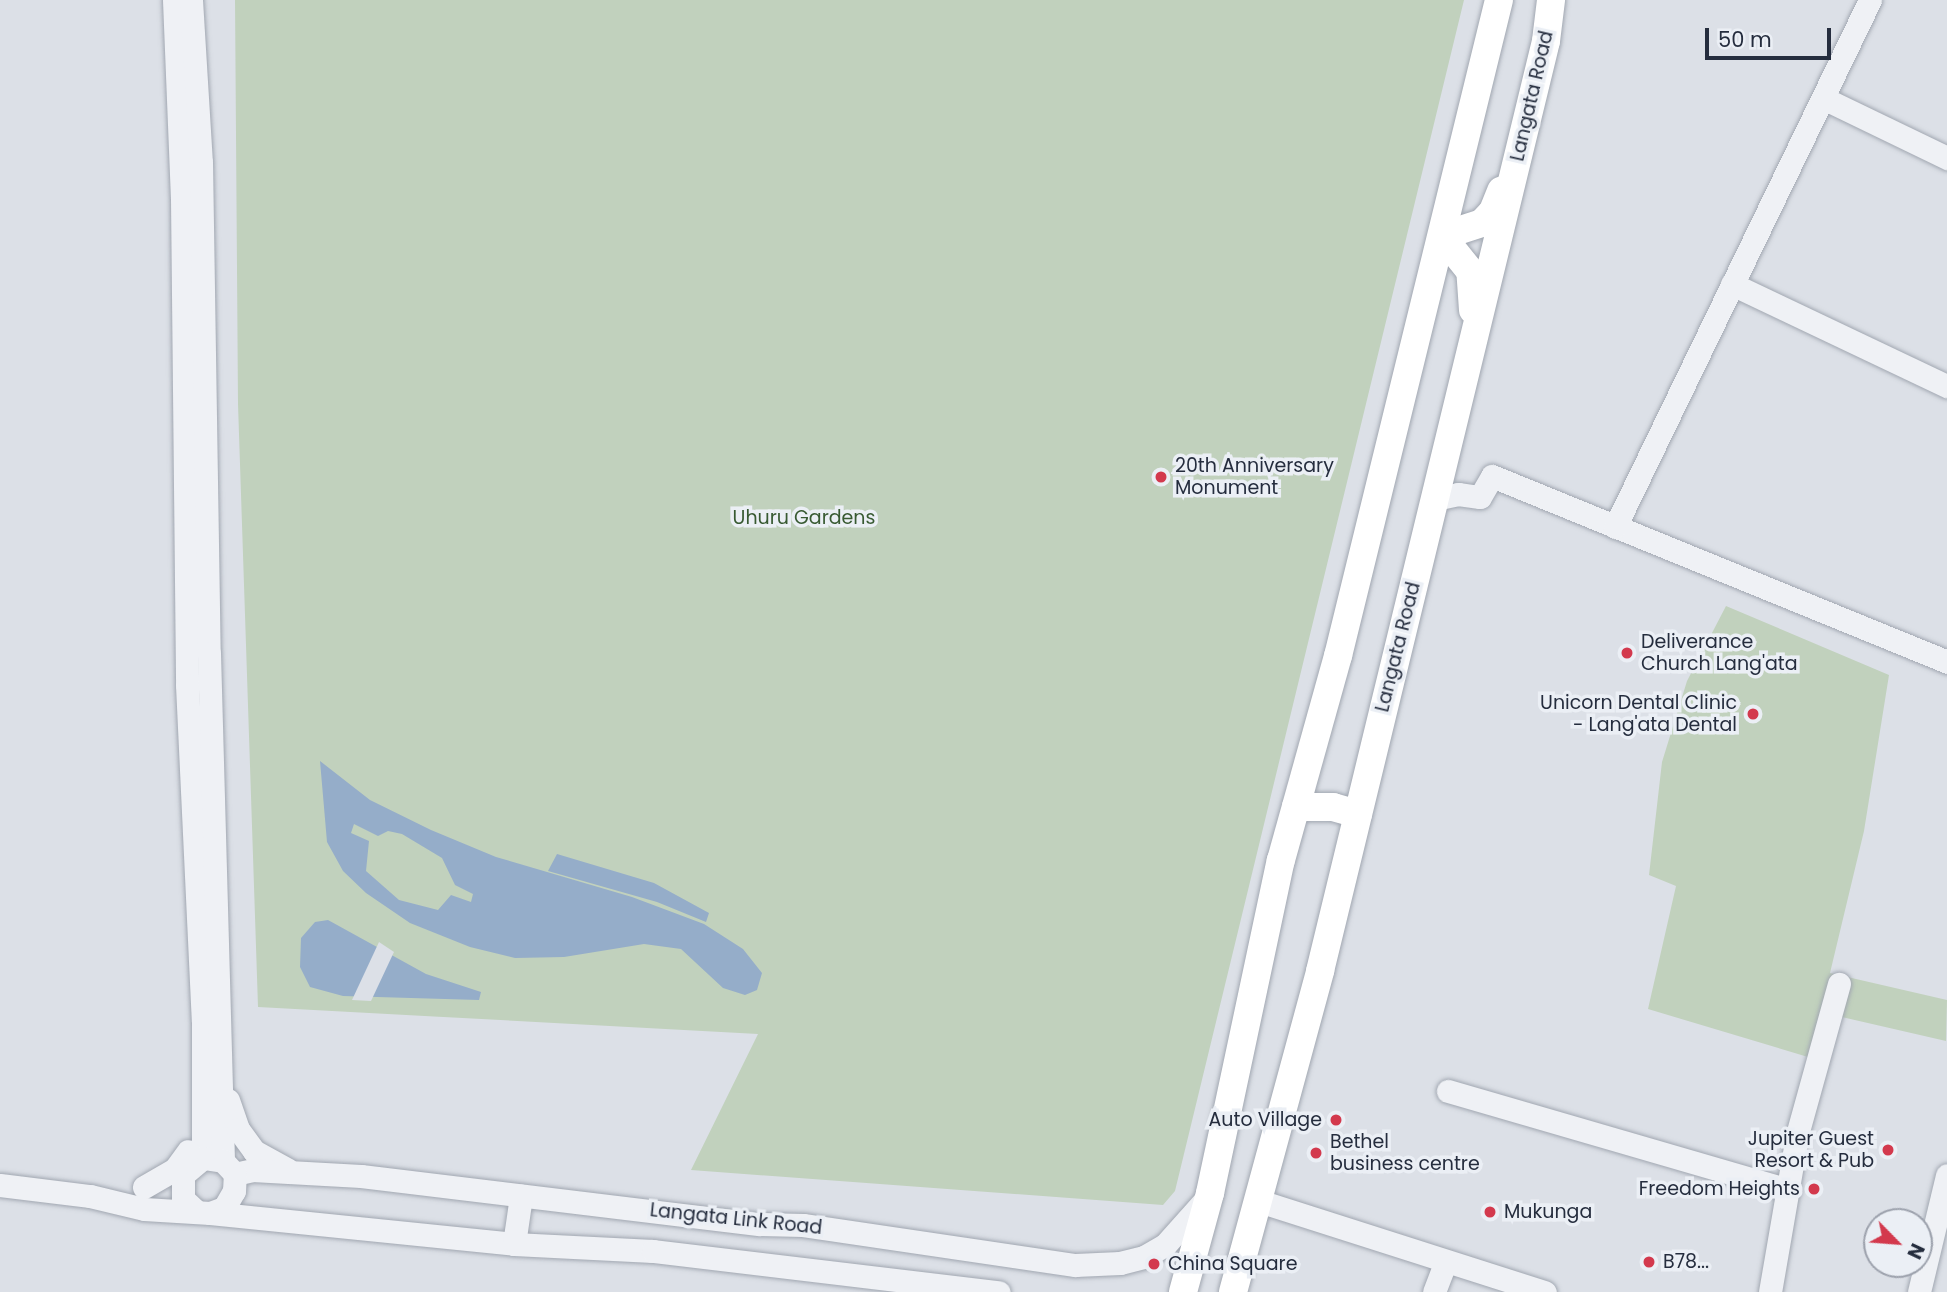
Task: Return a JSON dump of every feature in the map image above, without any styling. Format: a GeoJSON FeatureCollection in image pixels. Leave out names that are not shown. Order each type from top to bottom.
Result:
{"type":"FeatureCollection","features":[{"type":"Feature","properties":{"kind":"main road"},"geometry":{"type":"LineString","coordinates":[[1183,1292],[1210,1193],[1296,807],[1338,656],[1499,0]]}},
{"type":"Feature","properties":{"kind":"main road","name":"Langata Road"},"geometry":{"type":"LineString","coordinates":[[1233,1292],[1259,1201],[1358,814],[1546,41],[1551,0]]}},
{"type":"Feature","properties":{"kind":"main road"},"geometry":{"type":"LineString","coordinates":[[1442,236],[1473,228],[1493,211],[1546,41]]}},
{"type":"Feature","properties":{"kind":"main road"},"geometry":{"type":"LineString","coordinates":[[1442,236],[1470,271],[1474,285],[1460,396]]}},
{"type":"Feature","properties":{"kind":"main road"},"geometry":{"type":"LineString","coordinates":[[1296,807],[1333,807],[1358,814]]}},
{"type":"Feature","properties":{"kind":"street"},"geometry":{"type":"LineString","coordinates":[[174,0],[189,136]]}},
{"type":"Feature","properties":{"kind":"street"},"geometry":{"type":"LineString","coordinates":[[183,1175],[183,1199],[203,1213],[223,1208],[232,1198],[220,1164],[213,1084],[189,136],[191,0]]}},
{"type":"Feature","properties":{"kind":"street"},"geometry":{"type":"LineString","coordinates":[[1615,527],[1825,99],[1870,0]]}},
{"type":"Feature","properties":{"kind":"street"},"geometry":{"type":"LineString","coordinates":[[1825,99],[1947,158]]}},
{"type":"Feature","properties":{"kind":"street"},"geometry":{"type":"LineString","coordinates":[[1732,284],[1947,386]]}},
{"type":"Feature","properties":{"kind":"street"},"geometry":{"type":"LineString","coordinates":[[1444,458],[1482,490],[1492,476]]}},
{"type":"Feature","properties":{"kind":"street"},"geometry":{"type":"LineString","coordinates":[[1492,476],[1947,662]]}},
{"type":"Feature","properties":{"kind":"street"},"geometry":{"type":"LineString","coordinates":[[1435,499],[1458,494],[1480,496],[1492,476]]}},
{"type":"Feature","properties":{"kind":"street"},"geometry":{"type":"LineString","coordinates":[[1770,1292],[1797,1135],[1839,984]]}},
{"type":"Feature","properties":{"kind":"street"},"geometry":{"type":"LineString","coordinates":[[213,1084],[238,1129],[254,1151],[275,1166],[313,1176]]}},
{"type":"Feature","properties":{"kind":"street"},"geometry":{"type":"LineString","coordinates":[[144,1187],[175,1169],[187,1154],[213,1084]]}},
{"type":"Feature","properties":{"kind":"street"},"geometry":{"type":"LineString","coordinates":[[1448,1091],[1789,1190]]}},
{"type":"Feature","properties":{"kind":"street"},"geometry":{"type":"LineString","coordinates":[[90,1196],[144,1187],[220,1164]]}},
{"type":"Feature","properties":{"kind":"street","name":"Langata Link Road"},"geometry":{"type":"LineString","coordinates":[[220,1164],[313,1176],[361,1176],[521,1196],[803,1225],[1075,1265],[1121,1264],[1144,1257],[1172,1238],[1210,1193]]}},
{"type":"Feature","properties":{"kind":"street"},"geometry":{"type":"LineString","coordinates":[[1919,1292],[1947,1175]]}},
{"type":"Feature","properties":{"kind":"street"},"geometry":{"type":"LineString","coordinates":[[0,1185],[90,1196],[144,1209],[514,1244],[653,1251],[999,1292]]}},
{"type":"Feature","properties":{"kind":"street"},"geometry":{"type":"LineString","coordinates":[[514,1244],[521,1196]]}},
{"type":"Feature","properties":{"kind":"street"},"geometry":{"type":"LineString","coordinates":[[1259,1201],[1545,1292]]}},
{"type":"Feature","properties":{"kind":"street"},"geometry":{"type":"LineString","coordinates":[[1434,1292],[1446,1261]]}},
{"type":"Feature","properties":{"kind":"green space","name":"Uhuru Gardens"},"geometry":{"type":"Polygon","coordinates":[[[235,0],[1464,0],[1175,1191],[1163,1205],[691,1170],[758,1034],[258,1007],[238,404],[235,0]]]}},
{"type":"Feature","properties":{"kind":"green space"},"geometry":{"type":"Polygon","coordinates":[[[1726,606],[1889,675],[1864,831],[1830,973],[1947,1000],[1946,1041],[1820,1012],[1808,1057],[1648,1009],[1676,886],[1649,875],[1662,762],[1687,681],[1726,606]]]}},
{"type":"Feature","properties":{"kind":"water"},"geometry":{"type":"Polygon","coordinates":[[[320,761],[370,800],[431,830],[496,857],[632,897],[704,924],[743,949],[762,973],[757,990],[745,995],[723,988],[681,949],[644,944],[564,957],[515,958],[470,947],[410,923],[366,893],[343,871],[327,842],[320,761]],[[354,824],[351,833],[369,841],[366,871],[399,900],[438,910],[451,895],[471,902],[473,894],[455,885],[442,858],[402,834],[388,831],[378,836],[354,824]]]}},
{"type":"Feature","properties":{"kind":"water"},"geometry":{"type":"Polygon","coordinates":[[[557,854],[654,883],[709,913],[706,922],[657,902],[548,871],[557,854]]]}},
{"type":"Feature","properties":{"kind":"water"},"geometry":{"type":"Polygon","coordinates":[[[328,920],[426,974],[481,992],[479,1000],[343,996],[310,987],[300,967],[301,938],[315,922],[328,920]]]}},
{"type":"Feature","properties":{"kind":"pier"},"geometry":{"type":"Polygon","coordinates":[[[379,942],[394,952],[371,1001],[352,1000],[379,942]]]}},
{"type":"Feature","properties":{"kind":"place","name":"20th Anniversary Monument"},"geometry":{"type":"Point","coordinates":[1161,477]}},
{"type":"Feature","properties":{"kind":"place","name":"Deliverance Church Lang'ata"},"geometry":{"type":"Point","coordinates":[1627,653]}},
{"type":"Feature","properties":{"kind":"place","name":"Unicorn Dental Clinic - Lang'ata Dental"},"geometry":{"type":"Point","coordinates":[1753,714]}},
{"type":"Feature","properties":{"kind":"place","name":"Auto Village"},"geometry":{"type":"Point","coordinates":[1336,1120]}},
{"type":"Feature","properties":{"kind":"place","name":"Jupiter Guest Resort & Pub"},"geometry":{"type":"Point","coordinates":[1888,1150]}},
{"type":"Feature","properties":{"kind":"place","name":"Bethel business centre"},"geometry":{"type":"Point","coordinates":[1316,1153]}},
{"type":"Feature","properties":{"kind":"place","name":"Freedom Heights"},"geometry":{"type":"Point","coordinates":[1814,1189]}},
{"type":"Feature","properties":{"kind":"place","name":"Mukunga"},"geometry":{"type":"Point","coordinates":[1490,1212]}},
{"type":"Feature","properties":{"kind":"place","name":"B78..."},"geometry":{"type":"Point","coordinates":[1649,1262]}},
{"type":"Feature","properties":{"kind":"place","name":"China Square"},"geometry":{"type":"Point","coordinates":[1154,1264]}}]}
